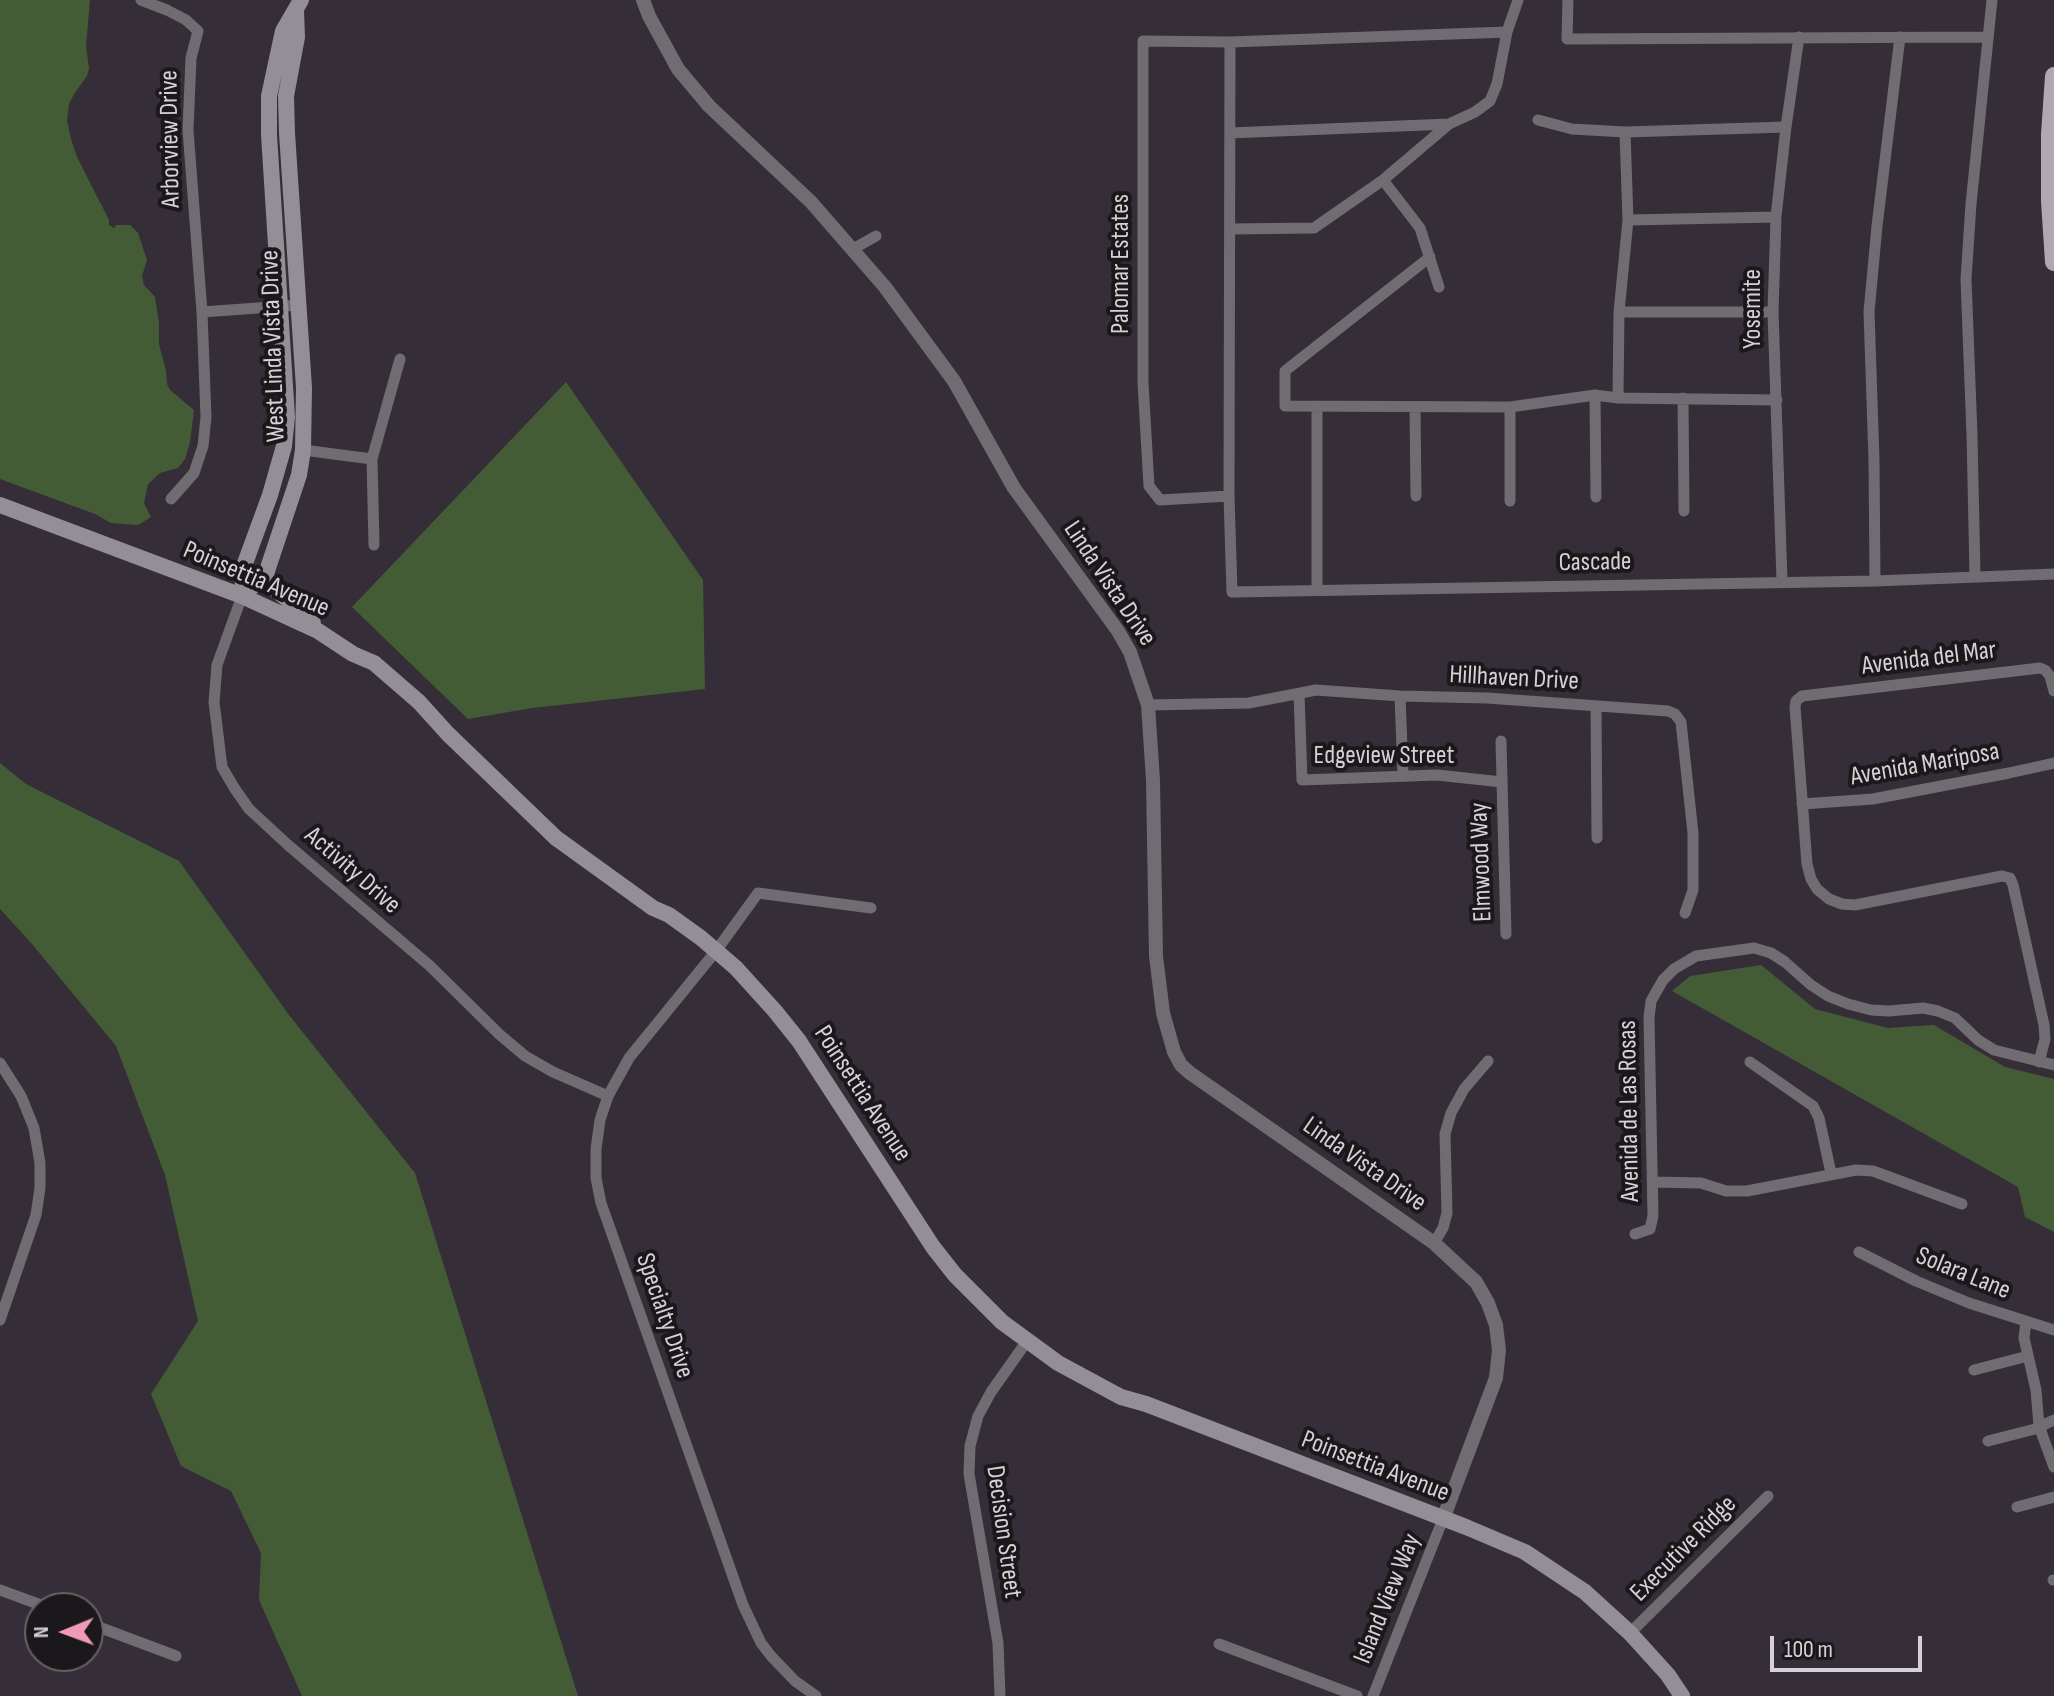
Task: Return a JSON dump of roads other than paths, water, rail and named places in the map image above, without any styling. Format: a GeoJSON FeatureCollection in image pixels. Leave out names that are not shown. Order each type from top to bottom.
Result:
{"type":"FeatureCollection","features":[{"type":"Feature","properties":{"kind":"main road","name":"West Linda Vista Drive"},"geometry":{"type":"LineString","coordinates":[[242,596],[266,574],[299,475],[303,450],[304,388],[286,96],[297,37],[298,5]]}},
{"type":"Feature","properties":{"kind":"main road","name":"West Linda Vista Drive"},"geometry":{"type":"LineString","coordinates":[[242,596],[244,566],[270,495],[284,446],[287,417],[269,96],[283,31],[298,5]]}},
{"type":"Feature","properties":{"kind":"main road"},"geometry":{"type":"LineString","coordinates":[[2054,76],[2050,134],[2054,262]]}},
{"type":"Feature","properties":{"kind":"main road","name":"Poinsettia Avenue"},"geometry":{"type":"LineString","coordinates":[[0,505],[242,596],[318,631],[353,654],[374,663],[419,702],[556,838],[653,908],[669,915],[701,938],[736,968],[799,1041],[933,1247],[955,1275],[1002,1322],[1058,1363],[1121,1397],[1146,1404],[1525,1552],[1585,1592],[1630,1633],[1668,1675],[1682,1696]]}},
{"type":"Feature","properties":{"kind":"main road"},"geometry":{"type":"LineString","coordinates":[[266,574],[270,585],[308,617],[318,631]]}},
{"type":"Feature","properties":{"kind":"street","name":"Arborview Drive"},"geometry":{"type":"LineString","coordinates":[[141,0],[186,20],[198,31],[191,58],[188,130],[202,312],[206,417],[203,446],[194,473],[171,499]]}},
{"type":"Feature","properties":{"kind":"street","name":"Linda Vista Drive"},"geometry":{"type":"LineString","coordinates":[[643,0],[678,69],[709,106],[811,202],[885,287],[954,381],[1014,488],[1130,652],[1148,705],[1153,780],[1156,956],[1163,1013],[1181,1065],[1434,1243],[1476,1282],[1488,1303],[1496,1325],[1499,1350],[1496,1378],[1443,1519]]}},
{"type":"Feature","properties":{"kind":"street"},"geometry":{"type":"LineString","coordinates":[[1230,229],[1314,228],[1383,180],[1449,124],[1490,101],[1518,0]]}},
{"type":"Feature","properties":{"kind":"street"},"geometry":{"type":"LineString","coordinates":[[1568,0],[1567,39],[1987,37]]}},
{"type":"Feature","properties":{"kind":"street"},"geometry":{"type":"LineString","coordinates":[[1975,576],[1966,279],[1992,0]]}},
{"type":"Feature","properties":{"kind":"street"},"geometry":{"type":"LineString","coordinates":[[1229,496],[1230,42],[1507,32]]}},
{"type":"Feature","properties":{"kind":"street","name":"Yosemite"},"geometry":{"type":"LineString","coordinates":[[1782,581],[1773,312],[1776,217],[1799,37]]}},
{"type":"Feature","properties":{"kind":"street"},"geometry":{"type":"LineString","coordinates":[[1875,581],[1869,312],[1900,37]]}},
{"type":"Feature","properties":{"kind":"street","name":"Palomar Estates"},"geometry":{"type":"LineString","coordinates":[[1229,496],[1160,500],[1149,486],[1143,383],[1143,41],[1230,42]]}},
{"type":"Feature","properties":{"kind":"street"},"geometry":{"type":"LineString","coordinates":[[1538,120],[1572,129],[1625,132],[1786,127]]}},
{"type":"Feature","properties":{"kind":"street"},"geometry":{"type":"LineString","coordinates":[[1230,133],[1449,124]]}},
{"type":"Feature","properties":{"kind":"street"},"geometry":{"type":"LineString","coordinates":[[1618,398],[1619,312],[1628,220],[1625,132]]}},
{"type":"Feature","properties":{"kind":"street"},"geometry":{"type":"LineString","coordinates":[[1383,180],[1420,228],[1439,287]]}},
{"type":"Feature","properties":{"kind":"street"},"geometry":{"type":"LineString","coordinates":[[1628,220],[1776,217]]}},
{"type":"Feature","properties":{"kind":"street"},"geometry":{"type":"LineString","coordinates":[[853,249],[876,236]]}},
{"type":"Feature","properties":{"kind":"street"},"geometry":{"type":"LineString","coordinates":[[1430,257],[1285,371],[1285,406],[1510,407],[1595,395],[1777,400]]}},
{"type":"Feature","properties":{"kind":"street"},"geometry":{"type":"LineString","coordinates":[[202,312],[299,305]]}},
{"type":"Feature","properties":{"kind":"street"},"geometry":{"type":"LineString","coordinates":[[1619,312],[1773,312]]}},
{"type":"Feature","properties":{"kind":"street"},"geometry":{"type":"LineString","coordinates":[[374,545],[372,459],[400,359]]}},
{"type":"Feature","properties":{"kind":"street"},"geometry":{"type":"LineString","coordinates":[[1595,395],[1596,497]]}},
{"type":"Feature","properties":{"kind":"street"},"geometry":{"type":"LineString","coordinates":[[1683,398],[1684,511]]}},
{"type":"Feature","properties":{"kind":"street"},"geometry":{"type":"LineString","coordinates":[[1317,406],[1317,590]]}},
{"type":"Feature","properties":{"kind":"street"},"geometry":{"type":"LineString","coordinates":[[1415,407],[1416,496]]}},
{"type":"Feature","properties":{"kind":"street"},"geometry":{"type":"LineString","coordinates":[[1510,407],[1510,501]]}},
{"type":"Feature","properties":{"kind":"street"},"geometry":{"type":"LineString","coordinates":[[303,450],[372,459]]}},
{"type":"Feature","properties":{"kind":"street","name":"Cascade"},"geometry":{"type":"LineString","coordinates":[[1229,496],[1232,592],[1875,581],[2054,574]]}},
{"type":"Feature","properties":{"kind":"street","name":"Activity Drive"},"geometry":{"type":"LineString","coordinates":[[242,596],[217,665],[214,696],[222,767],[249,809],[430,966],[525,1056],[608,1096]]}},
{"type":"Feature","properties":{"kind":"street","name":"Avenida del Mar"},"geometry":{"type":"LineString","coordinates":[[1802,804],[1796,701],[1802,696],[2040,668],[2050,676],[2054,691]]}},
{"type":"Feature","properties":{"kind":"street","name":"Hillhaven Drive"},"geometry":{"type":"LineString","coordinates":[[1148,705],[1249,703],[1316,690],[1668,711],[1681,722],[1693,833],[1693,890],[1685,913]]}},
{"type":"Feature","properties":{"kind":"street","name":"Edgeview Street"},"geometry":{"type":"LineString","coordinates":[[1299,694],[1302,780],[1437,775],[1502,782]]}},
{"type":"Feature","properties":{"kind":"street"},"geometry":{"type":"LineString","coordinates":[[1400,696],[1403,775]]}},
{"type":"Feature","properties":{"kind":"street"},"geometry":{"type":"LineString","coordinates":[[1596,706],[1597,838]]}},
{"type":"Feature","properties":{"kind":"street","name":"Elmwood Way"},"geometry":{"type":"LineString","coordinates":[[1501,741],[1506,934]]}},
{"type":"Feature","properties":{"kind":"street","name":"Avenida Mariposa"},"geometry":{"type":"LineString","coordinates":[[1802,804],[1873,799],[2054,763]]}},
{"type":"Feature","properties":{"kind":"street"},"geometry":{"type":"LineString","coordinates":[[1802,804],[1811,879],[1829,899],[1842,904],[1855,905],[2002,876],[2010,878],[2044,1025],[2045,1039],[2039,1062]]}},
{"type":"Feature","properties":{"kind":"street","name":"Specialty Drive"},"geometry":{"type":"LineString","coordinates":[[816,1696],[795,1681],[771,1656],[761,1643],[743,1605],[601,1203],[596,1178],[596,1149],[600,1120],[608,1096],[629,1058],[716,951],[758,893],[871,908]]}},
{"type":"Feature","properties":{"kind":"street","name":"Avenida de Las Rosas"},"geometry":{"type":"LineString","coordinates":[[1635,1234],[1650,1229],[1653,1216],[1651,1001],[1663,980],[1674,969],[1696,956],[1754,948],[1771,953],[1811,985],[1848,1004],[1871,1010],[1923,1008],[1938,1011],[1955,1018],[1978,1040],[1994,1050],[2054,1065]]}},
{"type":"Feature","properties":{"kind":"street","name":"Linda Vista Drive"},"geometry":{"type":"LineString","coordinates":[[1434,1243],[1447,1213],[1445,1134],[1451,1113],[1464,1089],[1488,1061]]}},
{"type":"Feature","properties":{"kind":"street"},"geometry":{"type":"LineString","coordinates":[[1750,1062],[1813,1106],[1819,1118],[1831,1173]]}},
{"type":"Feature","properties":{"kind":"street"},"geometry":{"type":"LineString","coordinates":[[0,1063],[21,1096],[34,1128],[40,1163],[36,1217],[0,1320]]}},
{"type":"Feature","properties":{"kind":"street"},"geometry":{"type":"LineString","coordinates":[[1653,1182],[1701,1183],[1726,1191],[1747,1191],[1831,1173],[1873,1171],[1962,1204]]}},
{"type":"Feature","properties":{"kind":"street","name":"Solara Lane"},"geometry":{"type":"LineString","coordinates":[[1859,1252],[1969,1303],[2054,1330]]}},
{"type":"Feature","properties":{"kind":"street"},"geometry":{"type":"LineString","coordinates":[[2026,1321],[2024,1338],[2036,1390],[2039,1426],[2054,1467]]}},
{"type":"Feature","properties":{"kind":"street","name":"Decision Street"},"geometry":{"type":"LineString","coordinates":[[1000,1696],[998,1643],[969,1474],[970,1446],[984,1404],[1027,1341]]}},
{"type":"Feature","properties":{"kind":"street"},"geometry":{"type":"LineString","coordinates":[[1974,1370],[2028,1356]]}},
{"type":"Feature","properties":{"kind":"street"},"geometry":{"type":"LineString","coordinates":[[1988,1441],[2054,1420]]}},
{"type":"Feature","properties":{"kind":"street","name":"Executive Ridge"},"geometry":{"type":"LineString","coordinates":[[1630,1633],[1768,1496]]}},
{"type":"Feature","properties":{"kind":"street"},"geometry":{"type":"LineString","coordinates":[[2017,1507],[2054,1497]]}},
{"type":"Feature","properties":{"kind":"street","name":"Island View Way"},"geometry":{"type":"LineString","coordinates":[[1373,1696],[1443,1519]]}},
{"type":"Feature","properties":{"kind":"street"},"geometry":{"type":"LineString","coordinates":[[0,1590],[24,1599]]}},
{"type":"Feature","properties":{"kind":"street"},"geometry":{"type":"LineString","coordinates":[[104,1629],[176,1656]]}},
{"type":"Feature","properties":{"kind":"street"},"geometry":{"type":"LineString","coordinates":[[1219,1644],[1357,1696]]}}]}
